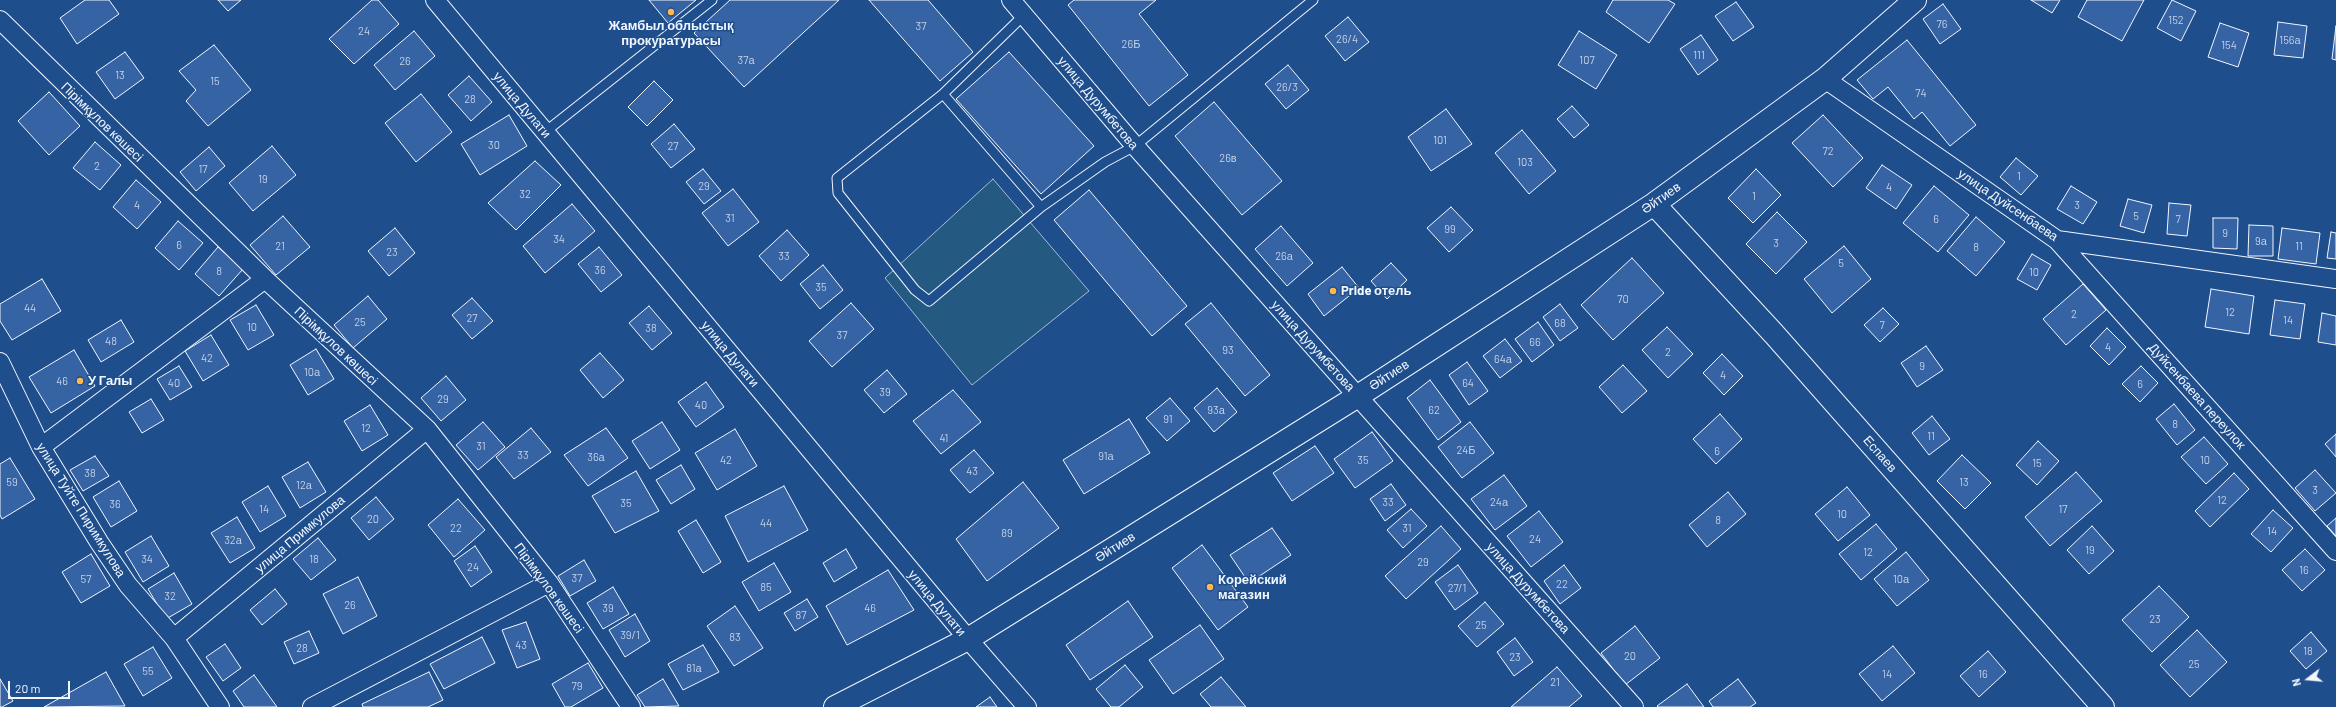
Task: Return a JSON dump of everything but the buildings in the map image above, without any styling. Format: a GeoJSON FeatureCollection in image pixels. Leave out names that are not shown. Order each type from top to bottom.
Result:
{"type":"FeatureCollection","features":[{"type":"Feature","properties":{"kind":"street","name":"улица Дулати"},"geometry":{"type":"LineString","coordinates":[[435,0],[968,639],[1027,707]]}},
{"type":"Feature","properties":{"kind":"street","name":"улица Дурумбетова"},"geometry":{"type":"LineString","coordinates":[[1011,0],[1135,146],[1634,707]]}},
{"type":"Feature","properties":{"kind":"street","name":"Әйтиев"},"geometry":{"type":"LineString","coordinates":[[834,707],[968,639],[1358,396],[1654,204],[1825,79],[1915,0]]}},
{"type":"Feature","properties":{"kind":"street","name":"Пірімқұлов көшесі"},"geometry":{"type":"LineString","coordinates":[[0,20],[264,280],[426,429],[549,583],[631,707]]}},
{"type":"Feature","properties":{"kind":"street","name":"улица Дуйсенбаева"},"geometry":{"type":"LineString","coordinates":[[1825,79],[2057,240],[2336,279]]}},
{"type":"Feature","properties":{"kind":"street","name":"Еспаев"},"geometry":{"type":"LineString","coordinates":[[1654,204],[1774,334],[2103,707]]}},
{"type":"Feature","properties":{"kind":"street","name":"Дуйсенбаева переулок"},"geometry":{"type":"LineString","coordinates":[[2057,240],[2336,551]]}},
{"type":"Feature","properties":{"kind":"street"},"geometry":{"type":"LineString","coordinates":[[41,447],[264,280]]}},
{"type":"Feature","properties":{"kind":"street","name":"улица Туйте Пиримкулова"},"geometry":{"type":"LineString","coordinates":[[0,362],[41,447],[99,542],[128,585],[174,638],[220,707]]}},
{"type":"Feature","properties":{"kind":"street","name":"улица Примкулова"},"geometry":{"type":"LineString","coordinates":[[174,638],[426,429]]}},
{"type":"Feature","properties":{"kind":"street"},"geometry":{"type":"LineString","coordinates":[[312,707],[549,583]]}},
{"type":"Feature","properties":{"kind":"lane"},"geometry":{"type":"LineString","coordinates":[[545,132],[712,0]]}},
{"type":"Feature","properties":{"kind":"lane"},"geometry":{"type":"LineString","coordinates":[[1024,15],[943,94],[837,178],[838,193],[915,290],[929,301],[1041,207],[1105,162],[1135,146],[1313,0]]}},
{"type":"Feature","properties":{"kind":"lane"},"geometry":{"type":"LineString","coordinates":[[943,94],[1041,207]]}},
{"type":"Feature","properties":{"kind":"shaded area"},"geometry":{"type":"Polygon","coordinates":[[[993,179],[1089,291],[972,385],[885,278],[993,179]]]}},
{"type":"Feature","properties":{"kind":"place","name":"Жамбыл облыстық прокуратурасы"},"geometry":{"type":"Point","coordinates":[671,12]}},
{"type":"Feature","properties":{"kind":"place","name":"Pride отель"},"geometry":{"type":"Point","coordinates":[1333,291]}},
{"type":"Feature","properties":{"kind":"place","name":"У Галы"},"geometry":{"type":"Point","coordinates":[80,381]}},
{"type":"Feature","properties":{"kind":"place","name":"Корейский магазин"},"geometry":{"type":"Point","coordinates":[1210,587]}}]}
